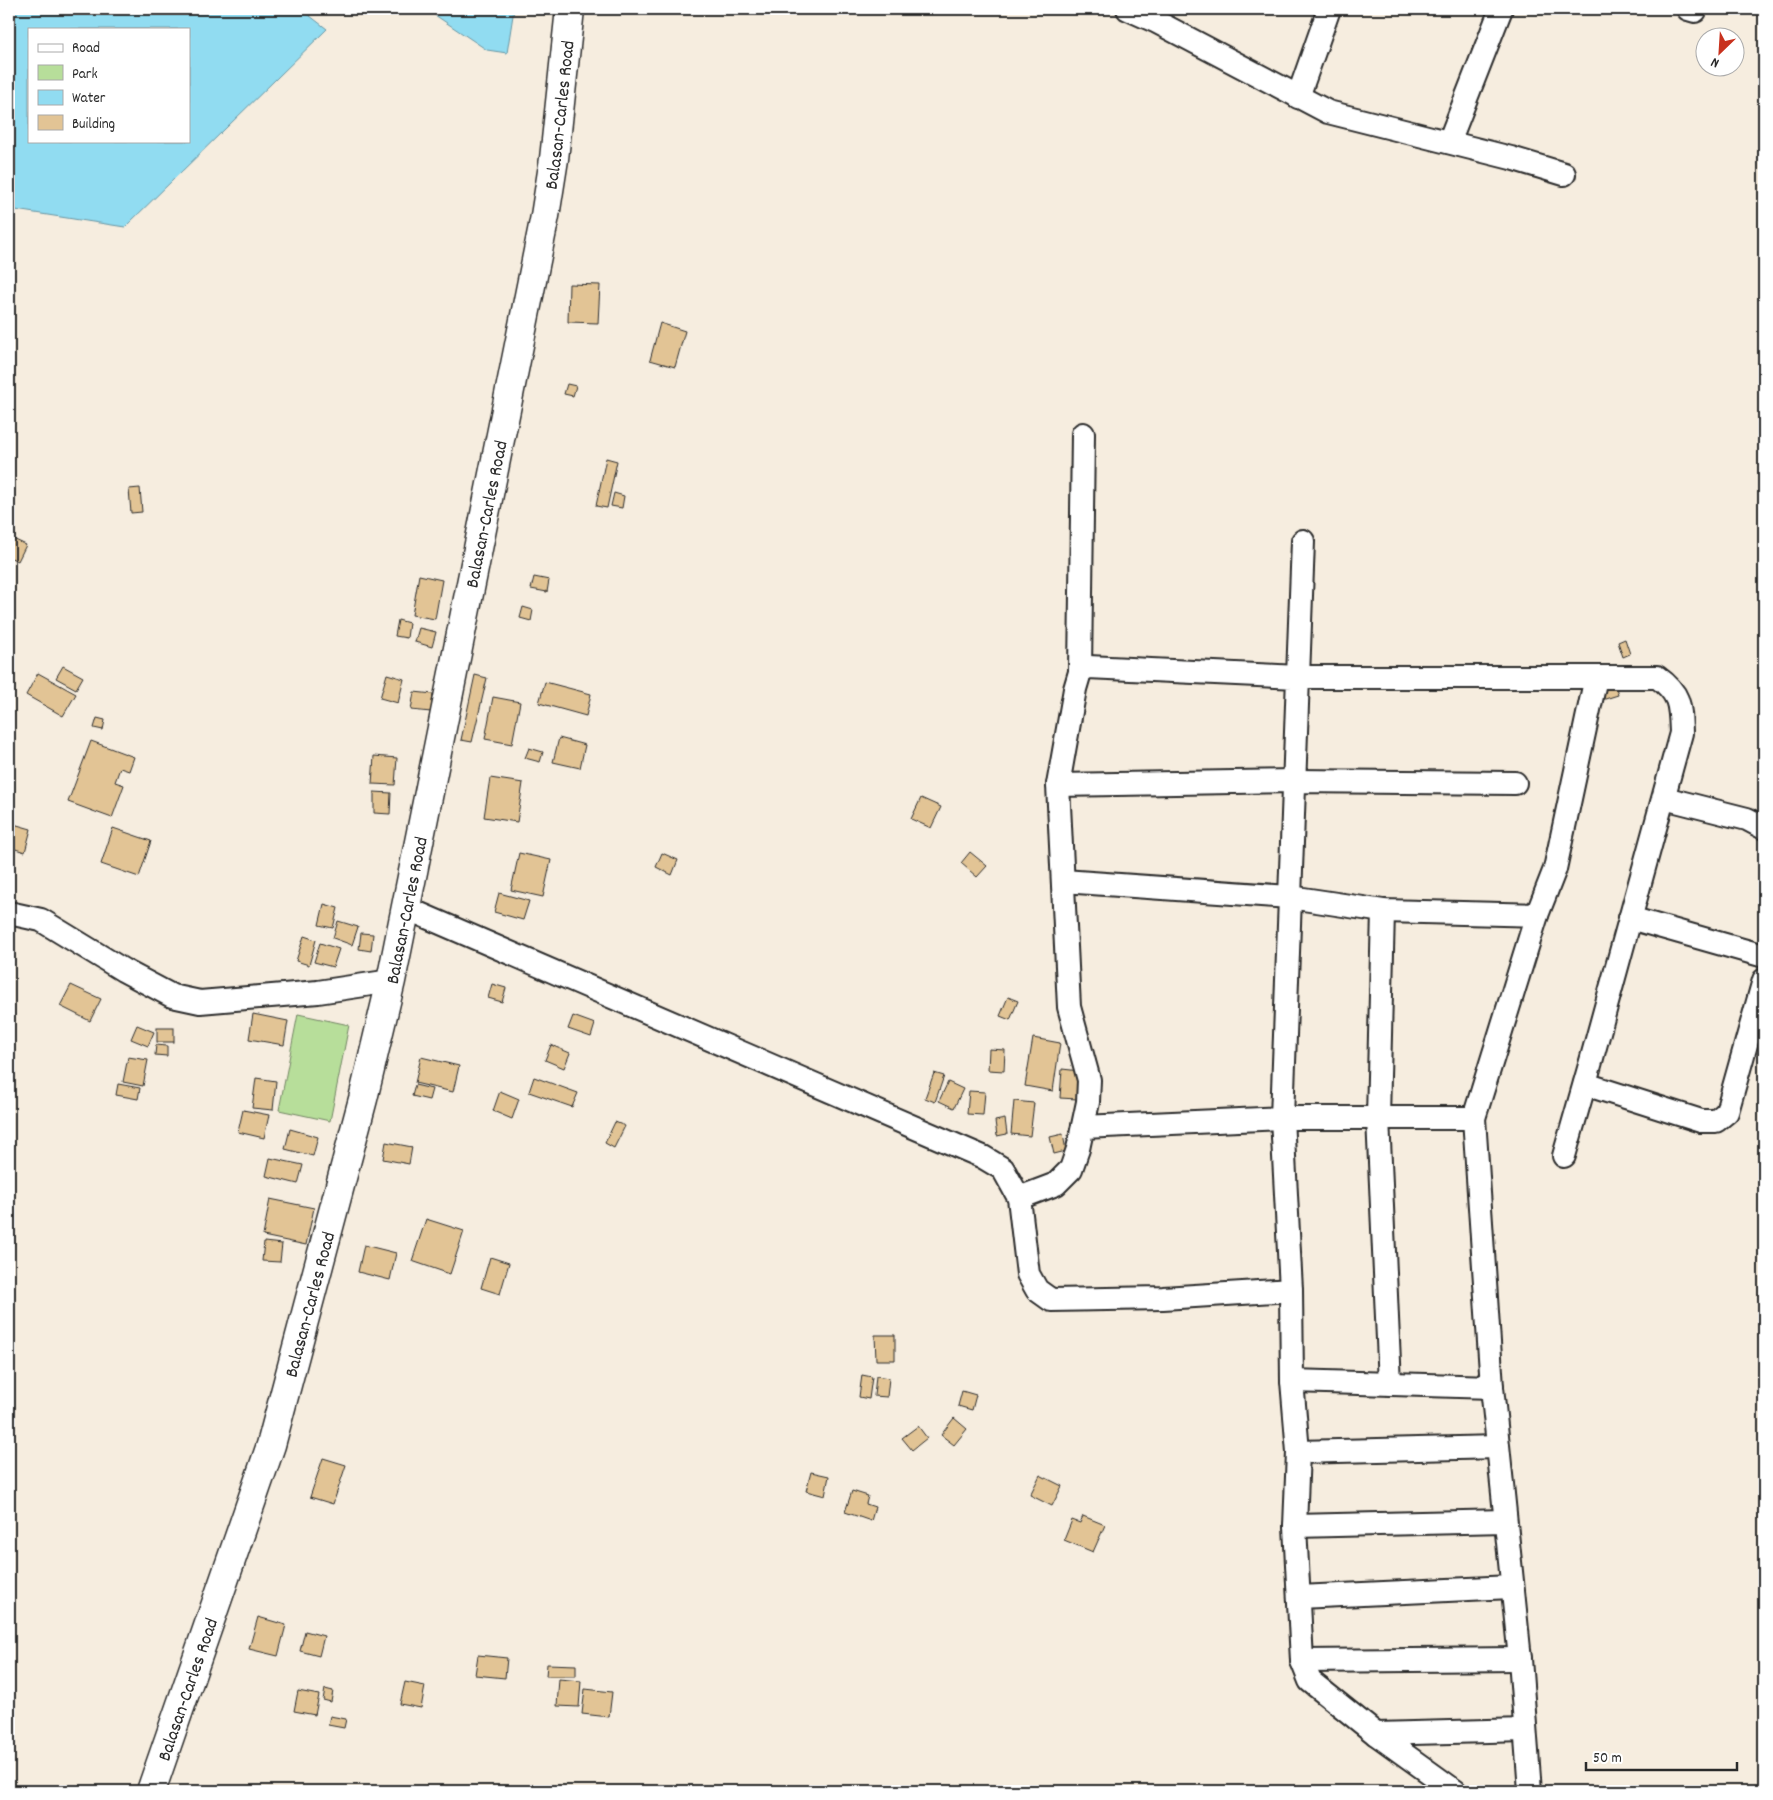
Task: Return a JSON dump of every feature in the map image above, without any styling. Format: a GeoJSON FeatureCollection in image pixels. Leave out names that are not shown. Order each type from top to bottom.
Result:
{"type":"FeatureCollection","features":[{"type":"Feature","properties":{"kind":"main road","name":"Balasan-Carles Road"},"geometry":{"type":"LineString","coordinates":[[151,1791],[271,1445],[363,1100],[391,982],[546,216],[570,9]]}},
{"type":"Feature","properties":{"kind":"street"},"geometry":{"type":"LineString","coordinates":[[1128,9],[1157,22],[1328,112],[1511,158],[1564,174]]}},
{"type":"Feature","properties":{"kind":"street"},"geometry":{"type":"LineString","coordinates":[[1298,97],[1329,9]]}},
{"type":"Feature","properties":{"kind":"street"},"geometry":{"type":"LineString","coordinates":[[1449,142],[1501,9]]}},
{"type":"Feature","properties":{"kind":"street"},"geometry":{"type":"LineString","coordinates":[[1020,1198],[1056,1184],[1070,1169],[1078,1149],[1088,1102],[1089,1080],[1068,1007],[1058,784],[1075,689],[1080,672],[1083,434]]}},
{"type":"Feature","properties":{"kind":"street"},"geometry":{"type":"LineString","coordinates":[[1303,542],[1282,1118],[1291,1290],[1292,1381],[1298,1452],[1295,1526],[1302,1661],[1310,1681],[1376,1734],[1455,1791]]}},
{"type":"Feature","properties":{"kind":"street"},"geometry":{"type":"LineString","coordinates":[[1080,672],[1088,667],[1298,677],[1657,677],[1669,686],[1680,705],[1681,733],[1564,1156]]}},
{"type":"Feature","properties":{"kind":"street"},"geometry":{"type":"LineString","coordinates":[[1530,1791],[1520,1659],[1511,1587],[1492,1387],[1474,1118],[1537,915],[1554,869],[1596,677]]}},
{"type":"Feature","properties":{"kind":"street"},"geometry":{"type":"LineString","coordinates":[[1058,784],[1294,781],[1515,783]]}},
{"type":"Feature","properties":{"kind":"street"},"geometry":{"type":"LineString","coordinates":[[1664,798],[1747,819],[1764,828]]}},
{"type":"Feature","properties":{"kind":"street"},"geometry":{"type":"LineString","coordinates":[[1063,881],[1290,897],[1383,911],[1537,915]]}},
{"type":"Feature","properties":{"kind":"street"},"geometry":{"type":"LineString","coordinates":[[406,908],[983,1157],[1003,1169],[1020,1198],[1028,1274],[1037,1290],[1051,1300],[1163,1298],[1291,1290]]}},
{"type":"Feature","properties":{"kind":"street"},"geometry":{"type":"LineString","coordinates":[[1383,911],[1378,1118],[1390,1384]]}},
{"type":"Feature","properties":{"kind":"street"},"geometry":{"type":"LineString","coordinates":[[9,914],[41,920],[139,979],[172,996],[200,1002],[318,992],[391,982]]}},
{"type":"Feature","properties":{"kind":"street"},"geometry":{"type":"LineString","coordinates":[[1630,918],[1764,956]]}},
{"type":"Feature","properties":{"kind":"street"},"geometry":{"type":"LineString","coordinates":[[1585,1084],[1701,1121],[1716,1121],[1728,1112],[1764,980]]}},
{"type":"Feature","properties":{"kind":"street"},"geometry":{"type":"LineString","coordinates":[[1083,1127],[1282,1118],[1474,1118]]}},
{"type":"Feature","properties":{"kind":"street"},"geometry":{"type":"LineString","coordinates":[[1292,1381],[1492,1387]]}},
{"type":"Feature","properties":{"kind":"street"},"geometry":{"type":"LineString","coordinates":[[1298,1452],[1498,1447]]}},
{"type":"Feature","properties":{"kind":"street"},"geometry":{"type":"LineString","coordinates":[[1295,1526],[1505,1521]]}},
{"type":"Feature","properties":{"kind":"street"},"geometry":{"type":"LineString","coordinates":[[1299,1597],[1511,1587]]}},
{"type":"Feature","properties":{"kind":"street"},"geometry":{"type":"LineString","coordinates":[[1302,1661],[1520,1659]]}},
{"type":"Feature","properties":{"kind":"street"},"geometry":{"type":"LineString","coordinates":[[1376,1734],[1525,1730]]}},
{"type":"Feature","properties":{"kind":"green space"},"geometry":{"type":"Polygon","coordinates":[[[298,1014],[349,1025],[330,1121],[279,1110],[298,1014]]]}},
{"type":"Feature","properties":{"kind":"water"},"geometry":{"type":"Polygon","coordinates":[[[9,9],[301,9],[327,29],[125,227],[9,209],[9,9]]]}},
{"type":"Feature","properties":{"kind":"water"},"geometry":{"type":"Polygon","coordinates":[[[426,9],[514,9],[507,53],[487,50],[426,9]]]}},
{"type":"Feature","properties":{"kind":"building"},"geometry":{"type":"Polygon","coordinates":[[[569,284],[600,285],[598,323],[568,322],[569,284]]]}},
{"type":"Feature","properties":{"kind":"building"},"geometry":{"type":"Polygon","coordinates":[[[660,323],[685,331],[675,367],[650,360],[660,323]]]}},
{"type":"Feature","properties":{"kind":"building"},"geometry":{"type":"Polygon","coordinates":[[[567,384],[576,386],[573,396],[564,394],[567,384]]]}},
{"type":"Feature","properties":{"kind":"building"},"geometry":{"type":"Polygon","coordinates":[[[606,458],[617,461],[607,508],[596,506],[606,458]]]}},
{"type":"Feature","properties":{"kind":"building"},"geometry":{"type":"Polygon","coordinates":[[[140,488],[142,512],[131,513],[129,489],[140,488]]]}},
{"type":"Feature","properties":{"kind":"building"},"geometry":{"type":"Polygon","coordinates":[[[614,493],[624,496],[622,508],[611,506],[614,493]]]}},
{"type":"Feature","properties":{"kind":"building"},"geometry":{"type":"Polygon","coordinates":[[[9,537],[26,545],[18,561],[9,557],[9,537]]]}},
{"type":"Feature","properties":{"kind":"building"},"geometry":{"type":"Polygon","coordinates":[[[419,575],[442,580],[435,619],[412,615],[419,575]]]}},
{"type":"Feature","properties":{"kind":"building"},"geometry":{"type":"Polygon","coordinates":[[[534,577],[549,580],[547,592],[531,589],[534,577]]]}},
{"type":"Feature","properties":{"kind":"building"},"geometry":{"type":"Polygon","coordinates":[[[523,607],[533,610],[531,621],[520,618],[523,607]]]}},
{"type":"Feature","properties":{"kind":"building"},"geometry":{"type":"Polygon","coordinates":[[[398,620],[409,623],[407,638],[395,636],[398,620]]]}},
{"type":"Feature","properties":{"kind":"building"},"geometry":{"type":"Polygon","coordinates":[[[419,628],[436,632],[432,647],[415,642],[419,628]]]}},
{"type":"Feature","properties":{"kind":"building"},"geometry":{"type":"Polygon","coordinates":[[[1625,639],[1630,654],[1623,657],[1618,642],[1625,639]]]}},
{"type":"Feature","properties":{"kind":"building"},"geometry":{"type":"Polygon","coordinates":[[[63,666],[83,677],[76,689],[56,678],[63,666]]]}},
{"type":"Feature","properties":{"kind":"building"},"geometry":{"type":"Polygon","coordinates":[[[38,673],[76,694],[63,716],[26,695],[38,673]]]}},
{"type":"Feature","properties":{"kind":"building"},"geometry":{"type":"Polygon","coordinates":[[[387,674],[404,679],[398,703],[380,698],[387,674]]]}},
{"type":"Feature","properties":{"kind":"building"},"geometry":{"type":"Polygon","coordinates":[[[475,675],[487,678],[472,742],[461,740],[475,675]]]}},
{"type":"Feature","properties":{"kind":"building"},"geometry":{"type":"Polygon","coordinates":[[[545,682],[591,694],[586,716],[539,703],[545,682]]]}},
{"type":"Feature","properties":{"kind":"building"},"geometry":{"type":"Polygon","coordinates":[[[1615,684],[1618,695],[1602,700],[1599,688],[1615,684]]]}},
{"type":"Feature","properties":{"kind":"building"},"geometry":{"type":"Polygon","coordinates":[[[414,692],[433,694],[431,712],[411,710],[414,692]]]}},
{"type":"Feature","properties":{"kind":"building"},"geometry":{"type":"Polygon","coordinates":[[[493,697],[520,702],[512,744],[485,739],[493,697]]]}},
{"type":"Feature","properties":{"kind":"building"},"geometry":{"type":"Polygon","coordinates":[[[97,718],[105,720],[103,730],[94,728],[97,718]]]}},
{"type":"Feature","properties":{"kind":"building"},"geometry":{"type":"Polygon","coordinates":[[[559,738],[585,745],[580,768],[553,762],[559,738]]]}},
{"type":"Feature","properties":{"kind":"building"},"geometry":{"type":"Polygon","coordinates":[[[91,741],[134,757],[129,771],[120,768],[115,782],[124,785],[112,818],[68,802],[91,741]]]}},
{"type":"Feature","properties":{"kind":"building"},"geometry":{"type":"Polygon","coordinates":[[[529,748],[543,752],[540,762],[525,758],[529,748]]]}},
{"type":"Feature","properties":{"kind":"building"},"geometry":{"type":"Polygon","coordinates":[[[374,756],[397,758],[395,785],[372,784],[374,756]]]}},
{"type":"Feature","properties":{"kind":"building"},"geometry":{"type":"Polygon","coordinates":[[[490,778],[523,783],[517,822],[484,817],[490,778]]]}},
{"type":"Feature","properties":{"kind":"building"},"geometry":{"type":"Polygon","coordinates":[[[374,792],[391,793],[390,814],[374,813],[374,792]]]}},
{"type":"Feature","properties":{"kind":"building"},"geometry":{"type":"Polygon","coordinates":[[[921,798],[941,807],[931,828],[911,819],[921,798]]]}},
{"type":"Feature","properties":{"kind":"building"},"geometry":{"type":"Polygon","coordinates":[[[10,823],[31,829],[25,852],[9,847],[10,823]]]}},
{"type":"Feature","properties":{"kind":"building"},"geometry":{"type":"Polygon","coordinates":[[[113,828],[151,841],[139,877],[101,864],[113,828]]]}},
{"type":"Feature","properties":{"kind":"building"},"geometry":{"type":"Polygon","coordinates":[[[970,852],[987,866],[977,877],[961,863],[970,852]]]}},
{"type":"Feature","properties":{"kind":"building"},"geometry":{"type":"Polygon","coordinates":[[[519,853],[551,860],[543,897],[511,890],[519,853]]]}},
{"type":"Feature","properties":{"kind":"building"},"geometry":{"type":"Polygon","coordinates":[[[662,853],[678,860],[672,875],[656,867],[662,853]]]}},
{"type":"Feature","properties":{"kind":"building"},"geometry":{"type":"Polygon","coordinates":[[[499,893],[529,901],[523,920],[494,912],[499,893]]]}},
{"type":"Feature","properties":{"kind":"building"},"geometry":{"type":"Polygon","coordinates":[[[324,904],[338,908],[333,928],[319,925],[324,904]]]}},
{"type":"Feature","properties":{"kind":"building"},"geometry":{"type":"Polygon","coordinates":[[[338,921],[358,927],[352,945],[333,938],[338,921]]]}},
{"type":"Feature","properties":{"kind":"building"},"geometry":{"type":"Polygon","coordinates":[[[361,933],[373,934],[371,951],[359,949],[361,933]]]}},
{"type":"Feature","properties":{"kind":"building"},"geometry":{"type":"Polygon","coordinates":[[[304,936],[316,940],[309,965],[296,961],[304,936]]]}},
{"type":"Feature","properties":{"kind":"building"},"geometry":{"type":"Polygon","coordinates":[[[320,943],[339,949],[333,967],[314,962],[320,943]]]}},
{"type":"Feature","properties":{"kind":"building"},"geometry":{"type":"Polygon","coordinates":[[[492,984],[506,988],[502,1002],[488,998],[492,984]]]}},
{"type":"Feature","properties":{"kind":"building"},"geometry":{"type":"Polygon","coordinates":[[[71,985],[101,999],[90,1021],[60,1006],[71,985]]]}},
{"type":"Feature","properties":{"kind":"building"},"geometry":{"type":"Polygon","coordinates":[[[1008,997],[1018,1001],[1010,1020],[1000,1016],[1008,997]]]}},
{"type":"Feature","properties":{"kind":"building"},"geometry":{"type":"Polygon","coordinates":[[[253,1014],[288,1021],[284,1045],[249,1039],[253,1014]]]}},
{"type":"Feature","properties":{"kind":"building"},"geometry":{"type":"Polygon","coordinates":[[[573,1016],[595,1024],[591,1037],[568,1029],[573,1016]]]}},
{"type":"Feature","properties":{"kind":"building"},"geometry":{"type":"Polygon","coordinates":[[[137,1025],[154,1032],[148,1046],[131,1039],[137,1025]]]}},
{"type":"Feature","properties":{"kind":"building"},"geometry":{"type":"Polygon","coordinates":[[[157,1028],[174,1028],[174,1042],[157,1042],[157,1028]]]}},
{"type":"Feature","properties":{"kind":"building"},"geometry":{"type":"Polygon","coordinates":[[[1033,1038],[1060,1043],[1053,1091],[1025,1086],[1033,1038]]]}},
{"type":"Feature","properties":{"kind":"building"},"geometry":{"type":"Polygon","coordinates":[[[156,1045],[167,1046],[167,1056],[155,1055],[156,1045]]]}},
{"type":"Feature","properties":{"kind":"building"},"geometry":{"type":"Polygon","coordinates":[[[551,1045],[570,1053],[564,1068],[545,1060],[551,1045]]]}},
{"type":"Feature","properties":{"kind":"building"},"geometry":{"type":"Polygon","coordinates":[[[989,1049],[1005,1050],[1004,1071],[988,1070],[989,1049]]]}},
{"type":"Feature","properties":{"kind":"building"},"geometry":{"type":"Polygon","coordinates":[[[128,1057],[148,1060],[143,1086],[123,1082],[128,1057]]]}},
{"type":"Feature","properties":{"kind":"building"},"geometry":{"type":"Polygon","coordinates":[[[421,1057],[459,1066],[453,1092],[415,1083],[421,1057]]]}},
{"type":"Feature","properties":{"kind":"building"},"geometry":{"type":"Polygon","coordinates":[[[1062,1069],[1080,1071],[1077,1099],[1060,1098],[1062,1069]]]}},
{"type":"Feature","properties":{"kind":"building"},"geometry":{"type":"Polygon","coordinates":[[[934,1073],[944,1076],[935,1102],[925,1098],[934,1073]]]}},
{"type":"Feature","properties":{"kind":"building"},"geometry":{"type":"Polygon","coordinates":[[[534,1077],[578,1093],[572,1107],[529,1092],[534,1077]]]}},
{"type":"Feature","properties":{"kind":"building"},"geometry":{"type":"Polygon","coordinates":[[[256,1078],[276,1081],[273,1110],[252,1108],[256,1078]]]}},
{"type":"Feature","properties":{"kind":"building"},"geometry":{"type":"Polygon","coordinates":[[[948,1082],[963,1089],[954,1108],[939,1101],[948,1082]]]}},
{"type":"Feature","properties":{"kind":"building"},"geometry":{"type":"Polygon","coordinates":[[[118,1084],[140,1088],[138,1099],[116,1095],[118,1084]]]}},
{"type":"Feature","properties":{"kind":"building"},"geometry":{"type":"Polygon","coordinates":[[[415,1085],[432,1089],[429,1100],[412,1096],[415,1085]]]}},
{"type":"Feature","properties":{"kind":"building"},"geometry":{"type":"Polygon","coordinates":[[[500,1091],[519,1099],[512,1119],[493,1111],[500,1091]]]}},
{"type":"Feature","properties":{"kind":"building"},"geometry":{"type":"Polygon","coordinates":[[[969,1091],[985,1092],[983,1115],[967,1114],[969,1091]]]}},
{"type":"Feature","properties":{"kind":"building"},"geometry":{"type":"Polygon","coordinates":[[[1014,1101],[1034,1103],[1030,1136],[1011,1134],[1014,1101]]]}},
{"type":"Feature","properties":{"kind":"building"},"geometry":{"type":"Polygon","coordinates":[[[243,1110],[269,1115],[264,1138],[238,1132],[243,1110]]]}},
{"type":"Feature","properties":{"kind":"building"},"geometry":{"type":"Polygon","coordinates":[[[1005,1119],[1007,1134],[997,1136],[995,1121],[1005,1119]]]}},
{"type":"Feature","properties":{"kind":"building"},"geometry":{"type":"Polygon","coordinates":[[[615,1122],[625,1126],[614,1148],[605,1143],[615,1122]]]}},
{"type":"Feature","properties":{"kind":"building"},"geometry":{"type":"Polygon","coordinates":[[[290,1129],[318,1137],[313,1156],[285,1149],[290,1129]]]}},
{"type":"Feature","properties":{"kind":"building"},"geometry":{"type":"Polygon","coordinates":[[[1063,1134],[1066,1151],[1054,1154],[1050,1137],[1063,1134]]]}},
{"type":"Feature","properties":{"kind":"building"},"geometry":{"type":"Polygon","coordinates":[[[386,1142],[412,1147],[409,1164],[383,1159],[386,1142]]]}},
{"type":"Feature","properties":{"kind":"building"},"geometry":{"type":"Polygon","coordinates":[[[270,1158],[303,1165],[298,1184],[266,1176],[270,1158]]]}},
{"type":"Feature","properties":{"kind":"building"},"geometry":{"type":"Polygon","coordinates":[[[270,1199],[314,1208],[306,1245],[263,1236],[270,1199]]]}},
{"type":"Feature","properties":{"kind":"building"},"geometry":{"type":"Polygon","coordinates":[[[426,1219],[464,1231],[450,1274],[412,1261],[426,1219]]]}},
{"type":"Feature","properties":{"kind":"building"},"geometry":{"type":"Polygon","coordinates":[[[264,1242],[282,1244],[280,1262],[262,1261],[264,1242]]]}},
{"type":"Feature","properties":{"kind":"building"},"geometry":{"type":"Polygon","coordinates":[[[364,1245],[396,1253],[390,1280],[358,1272],[364,1245]]]}},
{"type":"Feature","properties":{"kind":"building"},"geometry":{"type":"Polygon","coordinates":[[[490,1257],[509,1263],[500,1294],[481,1288],[490,1257]]]}},
{"type":"Feature","properties":{"kind":"building"},"geometry":{"type":"Polygon","coordinates":[[[875,1335],[895,1335],[895,1360],[876,1360],[875,1335]]]}},
{"type":"Feature","properties":{"kind":"building"},"geometry":{"type":"Polygon","coordinates":[[[862,1375],[872,1377],[869,1399],[859,1397],[862,1375]]]}},
{"type":"Feature","properties":{"kind":"building"},"geometry":{"type":"Polygon","coordinates":[[[876,1376],[889,1378],[887,1397],[874,1396],[876,1376]]]}},
{"type":"Feature","properties":{"kind":"building"},"geometry":{"type":"Polygon","coordinates":[[[962,1391],[976,1395],[972,1410],[958,1406],[962,1391]]]}},
{"type":"Feature","properties":{"kind":"building"},"geometry":{"type":"Polygon","coordinates":[[[954,1418],[967,1429],[954,1445],[941,1435],[954,1418]]]}},
{"type":"Feature","properties":{"kind":"building"},"geometry":{"type":"Polygon","coordinates":[[[918,1426],[927,1438],[912,1450],[902,1438],[918,1426]]]}},
{"type":"Feature","properties":{"kind":"building"},"geometry":{"type":"Polygon","coordinates":[[[323,1458],[346,1465],[333,1504],[310,1497],[323,1458]]]}},
{"type":"Feature","properties":{"kind":"building"},"geometry":{"type":"Polygon","coordinates":[[[811,1472],[829,1476],[825,1496],[806,1491],[811,1472]]]}},
{"type":"Feature","properties":{"kind":"building"},"geometry":{"type":"Polygon","coordinates":[[[1040,1475],[1062,1486],[1052,1506],[1030,1495],[1040,1475]]]}},
{"type":"Feature","properties":{"kind":"building"},"geometry":{"type":"Polygon","coordinates":[[[852,1491],[868,1496],[866,1504],[875,1507],[871,1521],[845,1512],[852,1491]]]}},
{"type":"Feature","properties":{"kind":"building"},"geometry":{"type":"Polygon","coordinates":[[[1083,1516],[1105,1525],[1093,1552],[1064,1540],[1072,1520],[1080,1523],[1083,1516]]]}},
{"type":"Feature","properties":{"kind":"building"},"geometry":{"type":"Polygon","coordinates":[[[258,1617],[286,1625],[278,1656],[249,1649],[258,1617]]]}},
{"type":"Feature","properties":{"kind":"building"},"geometry":{"type":"Polygon","coordinates":[[[305,1631],[324,1636],[319,1656],[300,1651],[305,1631]]]}},
{"type":"Feature","properties":{"kind":"building"},"geometry":{"type":"Polygon","coordinates":[[[478,1655],[507,1658],[505,1678],[475,1675],[478,1655]]]}},
{"type":"Feature","properties":{"kind":"building"},"geometry":{"type":"Polygon","coordinates":[[[547,1664],[576,1665],[576,1676],[546,1676],[547,1664]]]}},
{"type":"Feature","properties":{"kind":"building"},"geometry":{"type":"Polygon","coordinates":[[[559,1679],[581,1681],[579,1707],[557,1706],[559,1679]]]}},
{"type":"Feature","properties":{"kind":"building"},"geometry":{"type":"Polygon","coordinates":[[[405,1682],[425,1686],[421,1708],[400,1704],[405,1682]]]}},
{"type":"Feature","properties":{"kind":"building"},"geometry":{"type":"Polygon","coordinates":[[[325,1689],[333,1691],[331,1702],[323,1700],[325,1689]]]}},
{"type":"Feature","properties":{"kind":"building"},"geometry":{"type":"Polygon","coordinates":[[[585,1689],[612,1692],[609,1717],[582,1714],[585,1689]]]}},
{"type":"Feature","properties":{"kind":"building"},"geometry":{"type":"Polygon","coordinates":[[[298,1691],[319,1695],[315,1715],[294,1711],[298,1691]]]}},
{"type":"Feature","properties":{"kind":"building"},"geometry":{"type":"Polygon","coordinates":[[[330,1716],[346,1719],[344,1728],[328,1725],[330,1716]]]}}]}
